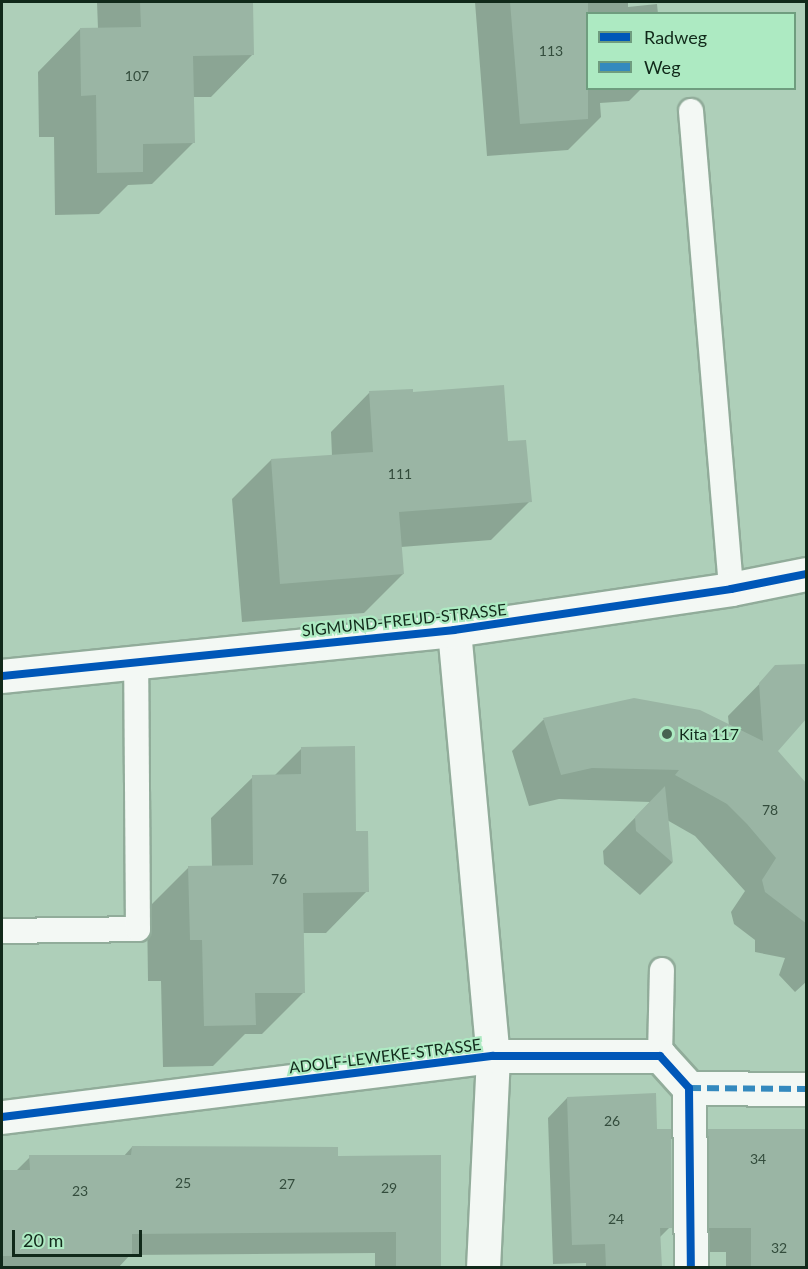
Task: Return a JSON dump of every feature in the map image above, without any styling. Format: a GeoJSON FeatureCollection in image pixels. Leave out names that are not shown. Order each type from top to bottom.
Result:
{"type":"FeatureCollection","features":[{"type":"Feature","properties":{"kind":"street","name":"SIGMUND-FREUD-STRASSE"},"geometry":{"type":"LineString","coordinates":[[2,676],[454,630],[731,589],[807,574]]}},
{"type":"Feature","properties":{"kind":"street","name":"ADOLF-LEWEKE-STRASSE"},"geometry":{"type":"LineString","coordinates":[[454,630],[493,1056],[483,1268]]}},
{"type":"Feature","properties":{"kind":"street","name":"ADOLF-LEWEKE-STRASSE"},"geometry":{"type":"LineString","coordinates":[[2,1117],[493,1056],[660,1056]]}},
{"type":"Feature","properties":{"kind":"street"},"geometry":{"type":"LineString","coordinates":[[660,1056],[689,1088],[691,1268]]}},
{"type":"Feature","properties":{"kind":"street"},"geometry":{"type":"LineString","coordinates":[[689,1088],[807,1089]]}},
{"type":"Feature","properties":{"kind":"lane"},"geometry":{"type":"LineString","coordinates":[[691,111],[731,589]]}},
{"type":"Feature","properties":{"kind":"lane"},"geometry":{"type":"LineString","coordinates":[[2,931],[138,929],[136,661]]}},
{"type":"Feature","properties":{"kind":"lane"},"geometry":{"type":"LineString","coordinates":[[660,1056],[662,970]]}},
{"type":"Feature","properties":{"kind":"building"},"geometry":{"type":"Polygon","coordinates":[[[140,2],[253,2],[254,55],[193,56],[195,143],[143,144],[143,172],[97,173],[96,95],[81,96],[80,28],[141,27],[140,2]]]}},
{"type":"Feature","properties":{"kind":"building"},"geometry":{"type":"Polygon","coordinates":[[[510,2],[588,2],[586,90],[588,90],[588,119],[520,124],[510,2]]]}},
{"type":"Feature","properties":{"kind":"building"},"geometry":{"type":"Polygon","coordinates":[[[504,385],[508,441],[526,440],[532,502],[399,512],[404,574],[280,584],[271,459],[373,452],[369,391],[413,389],[413,392],[504,385]]]}},
{"type":"Feature","properties":{"kind":"building"},"geometry":{"type":"Polygon","coordinates":[[[807,664],[807,718],[778,751],[807,784],[807,924],[765,892],[762,880],[776,858],[727,804],[675,775],[679,770],[592,768],[561,775],[543,718],[634,698],[700,710],[763,741],[759,683],[775,665],[807,664]]]}},
{"type":"Feature","properties":{"kind":"building"},"geometry":{"type":"Polygon","coordinates":[[[355,746],[356,831],[368,831],[369,892],[303,893],[305,993],[255,993],[256,1025],[204,1026],[202,940],[190,940],[188,866],[253,865],[252,775],[301,774],[301,747],[355,746]]]}},
{"type":"Feature","properties":{"kind":"building"},"geometry":{"type":"Polygon","coordinates":[[[665,786],[673,863],[636,831],[635,817],[665,786]]]}},
{"type":"Feature","properties":{"kind":"building"},"geometry":{"type":"Polygon","coordinates":[[[656,1093],[657,1129],[671,1129],[672,1228],[660,1228],[662,1268],[606,1268],[605,1244],[572,1245],[567,1097],[656,1093]]]}},
{"type":"Feature","properties":{"kind":"building"},"geometry":{"type":"Polygon","coordinates":[[[708,1129],[807,1129],[807,1268],[751,1268],[751,1228],[709,1228],[708,1129]]]}},
{"type":"Feature","properties":{"kind":"building"},"geometry":{"type":"Polygon","coordinates":[[[132,1146],[338,1147],[338,1156],[441,1155],[441,1268],[396,1268],[396,1232],[132,1234],[132,1255],[2,1256],[2,1170],[30,1170],[29,1155],[131,1155],[132,1146]]]}},
{"type":"Feature","properties":{"kind":"marked path"},"geometry":{"type":"LineString","coordinates":[[689,1088],[806,1089]]}},
{"type":"Feature","properties":{"kind":"cycle path"},"geometry":{"type":"LineString","coordinates":[[2,676],[454,630],[731,589],[806,574]]}},
{"type":"Feature","properties":{"kind":"cycle path"},"geometry":{"type":"LineString","coordinates":[[2,1117],[493,1056],[660,1056],[689,1088],[691,1268]]}},
{"type":"Feature","properties":{"kind":"place","name":"Kita 117"},"geometry":{"type":"Point","coordinates":[667,734]}}]}
